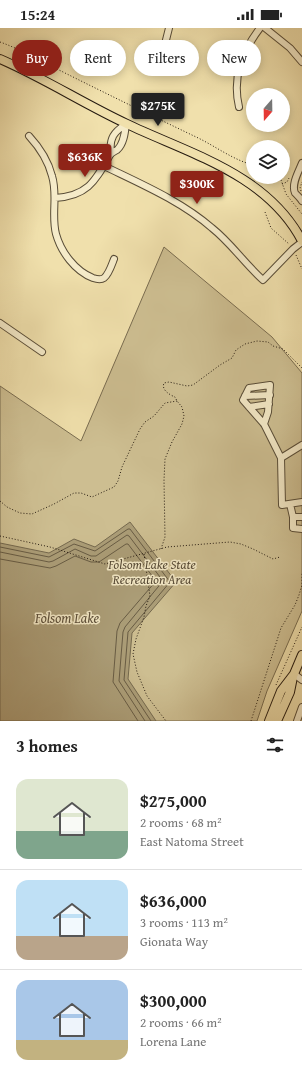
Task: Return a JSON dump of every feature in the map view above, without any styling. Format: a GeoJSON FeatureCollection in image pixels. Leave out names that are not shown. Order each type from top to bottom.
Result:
{"type":"FeatureCollection","features":[{"type":"Feature","properties":{"kind":"main road"},"geometry":{"type":"LineString","coordinates":[[0,59],[22,68],[126,124],[221,166],[246,181],[268,197],[286,217],[302,242]]}},
{"type":"Feature","properties":{"kind":"main road"},"geometry":{"type":"LineString","coordinates":[[277,721],[290,692],[294,674],[302,655]]}},
{"type":"Feature","properties":{"kind":"main road"},"geometry":{"type":"LineString","coordinates":[[269,721],[281,692],[294,674]]}},
{"type":"Feature","properties":{"kind":"street"},"geometry":{"type":"LineString","coordinates":[[166,40],[169,28]]}},
{"type":"Feature","properties":{"kind":"street"},"geometry":{"type":"LineString","coordinates":[[239,107],[237,88],[240,62],[245,50],[260,28]]}},
{"type":"Feature","properties":{"kind":"street"},"geometry":{"type":"LineString","coordinates":[[265,28],[290,48],[302,62]]}},
{"type":"Feature","properties":{"kind":"street"},"geometry":{"type":"LineString","coordinates":[[111,153],[110,144],[115,132],[126,124]]}},
{"type":"Feature","properties":{"kind":"street"},"geometry":{"type":"LineString","coordinates":[[55,198],[68,197],[82,192],[95,180],[111,153],[118,149],[125,135],[126,124]]}},
{"type":"Feature","properties":{"kind":"street"},"geometry":{"type":"LineString","coordinates":[[29,136],[39,148],[50,167],[53,177],[55,198],[55,226],[60,243],[70,260],[84,274],[99,279],[104,278],[107,275],[114,259]]}},
{"type":"Feature","properties":{"kind":"street"},"geometry":{"type":"LineString","coordinates":[[302,163],[294,188],[295,192],[302,201]]}},
{"type":"Feature","properties":{"kind":"street"},"geometry":{"type":"LineString","coordinates":[[104,166],[153,191],[202,219],[224,239],[263,280],[302,242]]}},
{"type":"Feature","properties":{"kind":"street"},"geometry":{"type":"LineString","coordinates":[[0,323],[42,352]]}},
{"type":"Feature","properties":{"kind":"street"},"geometry":{"type":"LineString","coordinates":[[264,424],[268,412],[270,385],[249,388],[243,400],[264,424],[281,458],[282,505],[302,502]]}},
{"type":"Feature","properties":{"kind":"street"},"geometry":{"type":"LineString","coordinates":[[245,396],[270,395]]}},
{"type":"Feature","properties":{"kind":"street"},"geometry":{"type":"LineString","coordinates":[[249,407],[269,404]]}},
{"type":"Feature","properties":{"kind":"street"},"geometry":{"type":"LineString","coordinates":[[281,458],[302,445]]}},
{"type":"Feature","properties":{"kind":"street"},"geometry":{"type":"LineString","coordinates":[[290,504],[293,517],[293,528],[302,529]]}},
{"type":"Feature","properties":{"kind":"street"},"geometry":{"type":"LineString","coordinates":[[293,517],[302,517]]}},
{"type":"Feature","properties":{"kind":"street"},"geometry":{"type":"LineString","coordinates":[[294,674],[302,680]]}},
{"type":"Feature","properties":{"kind":"street"},"geometry":{"type":"LineString","coordinates":[[297,721],[302,707]]}},
{"type":"Feature","properties":{"kind":"path"},"geometry":{"type":"LineString","coordinates":[[0,42],[28,53],[56,69],[199,138],[224,154],[246,163]]}},
{"type":"Feature","properties":{"kind":"path"},"geometry":{"type":"LineString","coordinates":[[302,182],[300,188],[302,193]]}},
{"type":"Feature","properties":{"kind":"path"},"geometry":{"type":"LineString","coordinates":[[282,184],[286,194],[302,214]]}},
{"type":"Feature","properties":{"kind":"path"},"geometry":{"type":"LineString","coordinates":[[265,212],[271,228],[289,243],[302,269]]}},
{"type":"Feature","properties":{"kind":"path"},"geometry":{"type":"LineString","coordinates":[[161,548],[165,537],[165,459],[182,424],[184,416],[182,407],[175,397],[170,395],[164,389],[164,383],[168,382],[187,386],[193,385],[232,358],[236,350],[239,348],[253,342],[261,341],[283,348],[302,368]]}},
{"type":"Feature","properties":{"kind":"path"},"geometry":{"type":"LineString","coordinates":[[0,501],[7,507],[20,513],[32,514],[74,493],[81,493],[92,497],[114,488],[140,429],[165,403],[177,401]]}},
{"type":"Feature","properties":{"kind":"path"},"geometry":{"type":"LineString","coordinates":[[0,536],[50,547],[105,564],[161,548],[230,542],[241,544],[273,558],[280,558]]}},
{"type":"Feature","properties":{"kind":"path"},"geometry":{"type":"LineString","coordinates":[[144,553],[150,596],[136,639],[133,654],[137,672],[147,696],[166,721]]}},
{"type":"Feature","properties":{"kind":"path"},"geometry":{"type":"LineString","coordinates":[[251,721],[281,628],[295,605],[299,595],[302,585],[302,573]]}},
{"type":"Feature","properties":{"kind":"path"},"geometry":{"type":"LineString","coordinates":[[277,684],[302,627]]}},
{"type":"Feature","properties":{"kind":"green space","name":"Folsom Lake State Recreation Area"},"geometry":{"type":"Polygon","coordinates":[[[164,247],[272,337],[302,373],[302,611],[267,691],[257,721],[0,721],[0,386],[81,441],[164,247]]]}},
{"type":"Feature","properties":{"kind":"water","name":"Folsom Lake"},"geometry":{"type":"Polygon","coordinates":[[[130,522],[176,582],[132,633],[128,679],[156,721],[0,721],[0,543],[49,553],[74,539],[95,547],[130,522]]]}}]}
